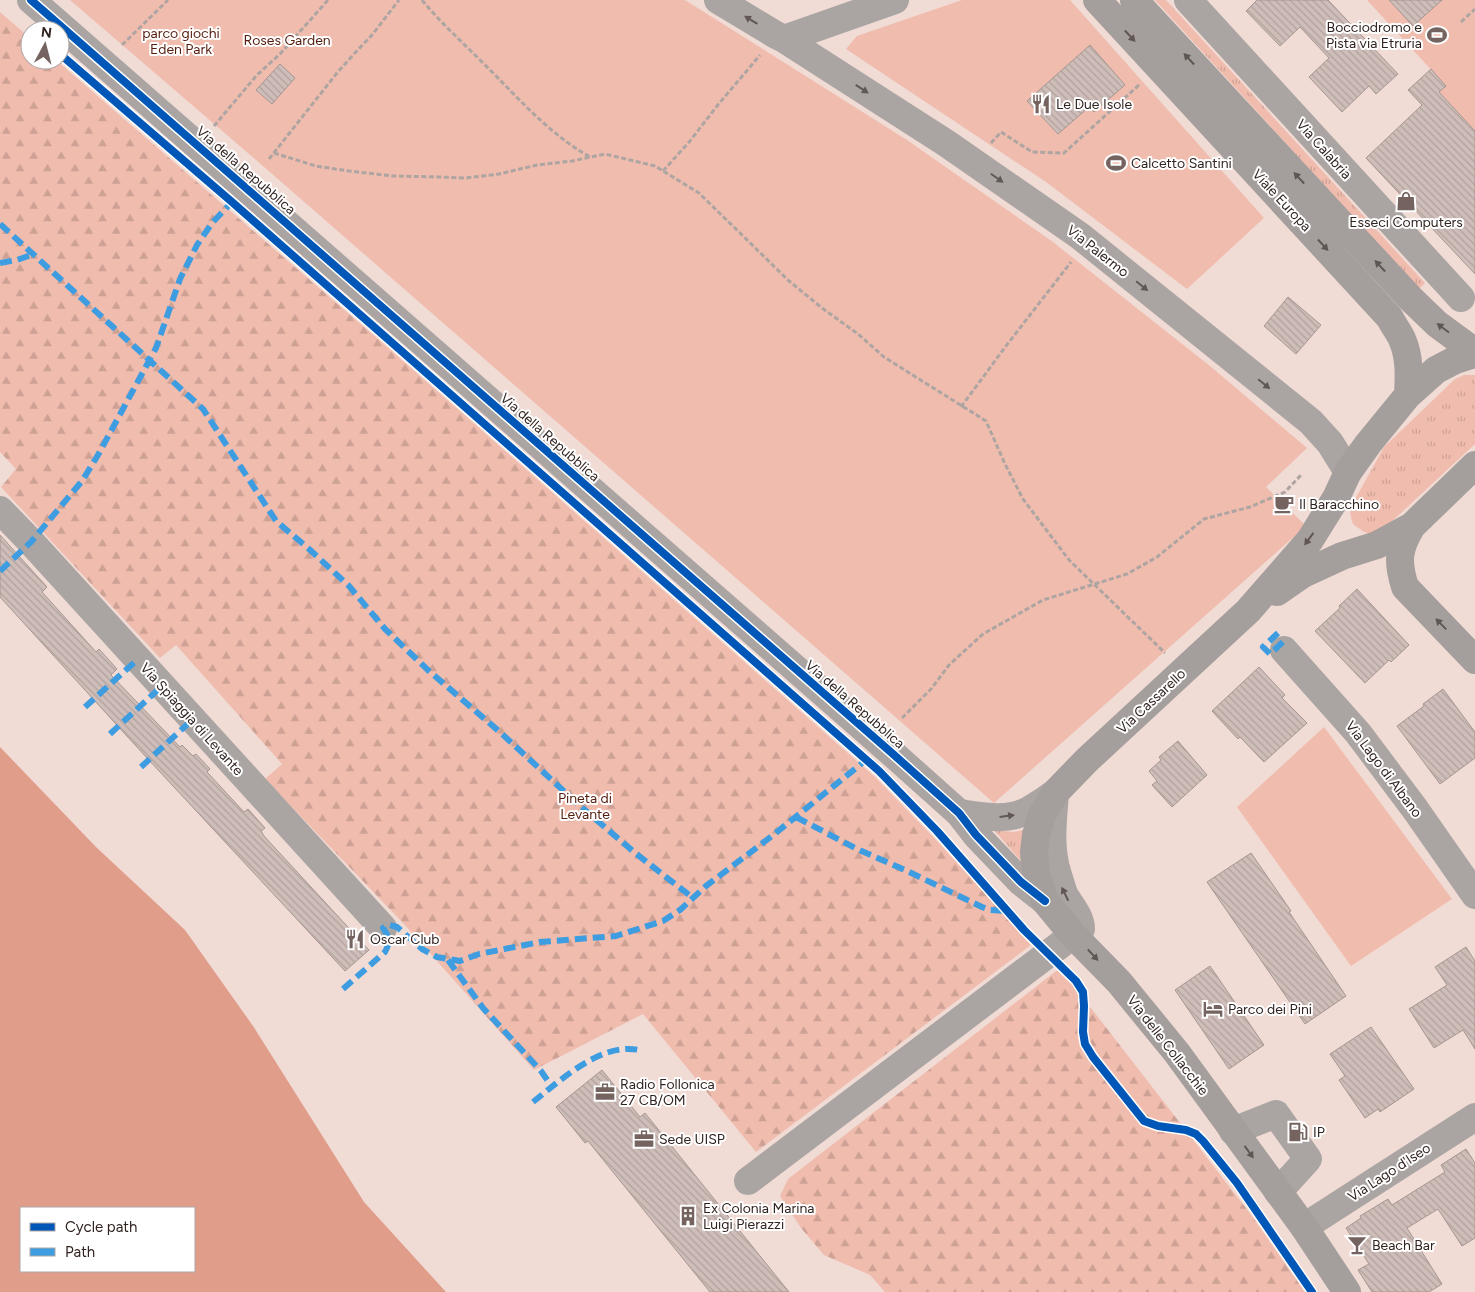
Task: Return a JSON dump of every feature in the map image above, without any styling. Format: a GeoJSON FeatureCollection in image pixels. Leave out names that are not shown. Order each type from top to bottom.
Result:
{"type":"FeatureCollection","features":[{"type":"Feature","properties":{"kind":"main road","name":"Viale Europa"},"geometry":{"type":"LineString","coordinates":[[1097,0],[1390,318],[1402,338],[1408,353],[1410,371],[1408,395]]}},
{"type":"Feature","properties":{"kind":"main road","name":"Viale Europa"},"geometry":{"type":"LineString","coordinates":[[1134,0],[1413,301],[1437,324],[1475,353]]}},
{"type":"Feature","properties":{"kind":"main road","name":"Via Cassarello"},"geometry":{"type":"LineString","coordinates":[[1055,793],[1087,760],[1248,611],[1310,540],[1336,498],[1348,472],[1408,395],[1436,370],[1455,360],[1475,353]]}},
{"type":"Feature","properties":{"kind":"main road","name":"Via Cassarello"},"geometry":{"type":"LineString","coordinates":[[1248,611],[1303,574],[1342,556],[1377,545],[1412,526],[1475,465]]}},
{"type":"Feature","properties":{"kind":"main road","name":"Via Cassarello"},"geometry":{"type":"LineString","coordinates":[[1336,498],[1338,532],[1343,540],[1354,544],[1377,545]]}},
{"type":"Feature","properties":{"kind":"main road"},"geometry":{"type":"LineString","coordinates":[[1412,526],[1404,539],[1400,555],[1400,571],[1405,586],[1475,660]]}},
{"type":"Feature","properties":{"kind":"main road","name":"Via delle Collacchie"},"geometry":{"type":"LineString","coordinates":[[1055,793],[1042,815],[1036,835],[1034,852],[1037,877],[1045,901],[1073,935],[1119,982],[1171,1046],[1304,1227],[1347,1292]]}},
{"type":"Feature","properties":{"kind":"street","name":"Via della Repubblica"},"geometry":{"type":"LineString","coordinates":[[31,0],[894,754],[959,813],[976,835],[1021,882],[1045,901]]}},
{"type":"Feature","properties":{"kind":"street","name":"Via Palermo"},"geometry":{"type":"LineString","coordinates":[[718,0],[821,62],[946,142],[1087,242],[1311,422],[1330,443],[1348,472]]}},
{"type":"Feature","properties":{"kind":"street"},"geometry":{"type":"LineString","coordinates":[[780,37],[834,22],[895,0]]}},
{"type":"Feature","properties":{"kind":"street","name":"Via Calabria"},"geometry":{"type":"LineString","coordinates":[[1188,0],[1461,298]]}},
{"type":"Feature","properties":{"kind":"street"},"geometry":{"type":"LineString","coordinates":[[821,62],[825,44],[834,22]]}},
{"type":"Feature","properties":{"kind":"street","name":"Via Spiaggia di Levante"},"geometry":{"type":"LineString","coordinates":[[0,510],[383,928]]}},
{"type":"Feature","properties":{"kind":"street","name":"Via Lago di Albano"},"geometry":{"type":"LineString","coordinates":[[1284,650],[1358,733],[1415,809],[1475,896]]}},
{"type":"Feature","properties":{"kind":"street"},"geometry":{"type":"LineString","coordinates":[[959,813],[1011,817],[1028,810],[1055,793]]}},
{"type":"Feature","properties":{"kind":"street"},"geometry":{"type":"LineString","coordinates":[[748,1181],[1081,929],[1081,922],[1064,892],[1057,873],[1052,831],[1055,793]]}},
{"type":"Feature","properties":{"kind":"street"},"geometry":{"type":"LineString","coordinates":[[1233,1130],[1276,1114],[1308,1159],[1278,1192]]}},
{"type":"Feature","properties":{"kind":"street","name":"Via Lago d'Iseo"},"geometry":{"type":"LineString","coordinates":[[1304,1227],[1475,1117]]}},
{"type":"Feature","properties":{"kind":"path"},"geometry":{"type":"LineString","coordinates":[[105,64],[168,0]]}},
{"type":"Feature","properties":{"kind":"path"},"geometry":{"type":"LineString","coordinates":[[198,145],[258,75],[280,54],[328,0]]}},
{"type":"Feature","properties":{"kind":"path"},"geometry":{"type":"LineString","coordinates":[[269,159],[331,80],[372,35],[399,0]]}},
{"type":"Feature","properties":{"kind":"path"},"geometry":{"type":"LineString","coordinates":[[422,0],[536,117],[574,148],[590,157]]}},
{"type":"Feature","properties":{"kind":"path"},"geometry":{"type":"LineString","coordinates":[[1461,22],[1475,9]]}},
{"type":"Feature","properties":{"kind":"path"},"geometry":{"type":"LineString","coordinates":[[662,171],[690,141],[717,106],[780,37]]}},
{"type":"Feature","properties":{"kind":"path"},"geometry":{"type":"LineString","coordinates":[[990,144],[1001,132],[1032,152],[1064,153],[1142,82]]}},
{"type":"Feature","properties":{"kind":"path"},"geometry":{"type":"LineString","coordinates":[[274,153],[316,166],[393,176],[466,178],[499,174],[537,164],[572,161],[605,154],[655,166],[699,193],[789,281],[858,334],[884,357],[986,421],[1023,499],[1068,560],[1183,670]]}},
{"type":"Feature","properties":{"kind":"path"},"geometry":{"type":"LineString","coordinates":[[961,407],[1087,242]]}},
{"type":"Feature","properties":{"kind":"path"},"geometry":{"type":"LineString","coordinates":[[902,718],[931,689],[949,665],[983,634],[1043,600],[1127,574],[1157,557],[1204,519],[1250,507],[1285,492],[1301,475]]}},
{"type":"Feature","properties":{"kind":"green space"},"geometry":{"type":"Polygon","coordinates":[[[70,0],[685,0],[907,140],[1053,242],[1210,366],[1307,448],[1266,487],[1306,526],[994,803],[70,0]]]}},
{"type":"Feature","properties":{"kind":"green space","name":"Calcetto Santini"},"geometry":{"type":"Polygon","coordinates":[[[962,0],[1070,0],[1264,218],[1187,289],[1046,182],[846,49],[857,36],[962,0]]]}},
{"type":"Feature","properties":{"kind":"green space"},"geometry":{"type":"Polygon","coordinates":[[[1155,0],[1166,0],[1425,283],[1419,289],[1155,0]]]}},
{"type":"Feature","properties":{"kind":"green space","name":"Bocciodromo e Pista via Etruria"},"geometry":{"type":"Polygon","coordinates":[[[1367,0],[1475,0],[1475,131],[1439,92],[1446,86],[1367,0]]]}},
{"type":"Feature","properties":{"kind":"green space","name":"Pineta di Levante"},"geometry":{"type":"Polygon","coordinates":[[[0,12],[20,29],[20,70],[68,70],[386,346],[875,777],[940,844],[1031,945],[756,1152],[643,1014],[534,1070],[404,924],[265,779],[282,764],[176,645],[160,658],[1,487],[16,469],[0,452],[0,12]]]}},
{"type":"Feature","properties":{"kind":"green space"},"geometry":{"type":"Polygon","coordinates":[[[1464,375],[1475,375],[1475,444],[1389,524],[1371,534],[1364,532],[1353,524],[1350,510],[1384,447],[1455,379],[1464,375]]]}},
{"type":"Feature","properties":{"kind":"green space"},"geometry":{"type":"Polygon","coordinates":[[[1324,727],[1452,899],[1351,966],[1237,807],[1324,727]]]}},
{"type":"Feature","properties":{"kind":"green space"},"geometry":{"type":"Polygon","coordinates":[[[994,830],[1014,832],[1024,830],[1021,861],[994,830]]]}},
{"type":"Feature","properties":{"kind":"green space"},"geometry":{"type":"Polygon","coordinates":[[[1060,968],[1249,1212],[1305,1292],[885,1292],[870,1275],[824,1255],[801,1228],[780,1196],[788,1179],[1060,968]]]}},
{"type":"Feature","properties":{"kind":"shaded area"},"geometry":{"type":"Polygon","coordinates":[[[0,747],[96,847],[185,930],[253,1026],[364,1202],[446,1292],[0,1292],[0,747]]]}},
{"type":"Feature","properties":{"kind":"building"},"geometry":{"type":"Polygon","coordinates":[[[1257,0],[1328,0],[1398,74],[1376,94],[1369,86],[1342,112],[1309,77],[1329,58],[1300,27],[1280,46],[1246,11],[1257,0]]]}},
{"type":"Feature","properties":{"kind":"building"},"geometry":{"type":"Polygon","coordinates":[[[1389,0],[1442,0],[1413,26],[1389,0]]]}},
{"type":"Feature","properties":{"kind":"building"},"geometry":{"type":"Polygon","coordinates":[[[1090,45],[1125,85],[1094,112],[1089,107],[1058,134],[1027,101],[1090,45]]]}},
{"type":"Feature","properties":{"kind":"building"},"geometry":{"type":"Polygon","coordinates":[[[280,64],[295,78],[272,104],[256,90],[280,64]]]}},
{"type":"Feature","properties":{"kind":"building"},"geometry":{"type":"Polygon","coordinates":[[[1431,69],[1446,86],[1439,92],[1475,131],[1475,274],[1366,158],[1422,105],[1408,90],[1431,69]]]}},
{"type":"Feature","properties":{"kind":"building"},"geometry":{"type":"Polygon","coordinates":[[[1288,297],[1321,325],[1296,354],[1264,326],[1288,297]]]}},
{"type":"Feature","properties":{"kind":"building"},"geometry":{"type":"Polygon","coordinates":[[[0,535],[47,587],[42,592],[96,652],[99,649],[117,669],[111,675],[180,747],[182,745],[193,756],[196,754],[210,769],[207,772],[244,812],[248,809],[265,828],[261,831],[264,836],[369,950],[345,971],[0,597],[0,535]]]}},
{"type":"Feature","properties":{"kind":"building"},"geometry":{"type":"Polygon","coordinates":[[[1357,589],[1409,645],[1391,662],[1389,660],[1365,683],[1315,631],[1357,589]]]}},
{"type":"Feature","properties":{"kind":"building"},"geometry":{"type":"Polygon","coordinates":[[[1259,667],[1285,695],[1282,698],[1307,723],[1264,762],[1240,737],[1238,739],[1212,711],[1259,667]]]}},
{"type":"Feature","properties":{"kind":"building"},"geometry":{"type":"Polygon","coordinates":[[[1443,689],[1475,732],[1475,758],[1440,784],[1397,726],[1443,689]]]}},
{"type":"Feature","properties":{"kind":"building"},"geometry":{"type":"Polygon","coordinates":[[[1178,741],[1207,775],[1172,807],[1152,785],[1157,781],[1149,771],[1161,760],[1159,757],[1178,741]]]}},
{"type":"Feature","properties":{"kind":"building"},"geometry":{"type":"Polygon","coordinates":[[[1251,853],[1346,996],[1305,1024],[1207,882],[1251,853]]]}},
{"type":"Feature","properties":{"kind":"building"},"geometry":{"type":"Polygon","coordinates":[[[1466,947],[1475,961],[1475,1049],[1463,1030],[1434,1048],[1409,1009],[1447,985],[1435,967],[1466,947]]]}},
{"type":"Feature","properties":{"kind":"building","name":"Parco dei Pini"},"geometry":{"type":"Polygon","coordinates":[[[1210,966],[1264,1045],[1229,1069],[1175,990],[1210,966]]]}},
{"type":"Feature","properties":{"kind":"building"},"geometry":{"type":"Polygon","coordinates":[[[1371,1027],[1414,1089],[1380,1112],[1378,1109],[1365,1118],[1339,1080],[1345,1076],[1330,1054],[1371,1027]]]}},
{"type":"Feature","properties":{"kind":"building","name":"Ex Colonia Marina Luigi Pierazzi"},"geometry":{"type":"Polygon","coordinates":[[[602,1070],[640,1117],[645,1113],[789,1292],[710,1292],[588,1141],[585,1143],[556,1107],[602,1070]]]}},
{"type":"Feature","properties":{"kind":"building"},"geometry":{"type":"Polygon","coordinates":[[[1466,1149],[1475,1163],[1475,1238],[1462,1246],[1438,1209],[1407,1228],[1442,1284],[1429,1292],[1372,1292],[1358,1270],[1369,1264],[1346,1228],[1361,1218],[1360,1216],[1388,1199],[1392,1205],[1445,1172],[1441,1165],[1466,1149]]]}},
{"type":"Feature","properties":{"kind":"marked path"},"geometry":{"type":"LineString","coordinates":[[0,571],[31,542],[82,481],[156,348],[180,279],[197,245],[212,223],[232,202]]}},
{"type":"Feature","properties":{"kind":"marked path"},"geometry":{"type":"LineString","coordinates":[[0,224],[203,409],[276,521],[349,586],[385,629],[429,671],[501,733],[580,806],[634,852],[693,898]]}},
{"type":"Feature","properties":{"kind":"marked path"},"geometry":{"type":"LineString","coordinates":[[0,263],[34,254]]}},
{"type":"Feature","properties":{"kind":"marked path"},"geometry":{"type":"LineString","coordinates":[[1278,633],[1263,647],[1270,654],[1285,640]]}},
{"type":"Feature","properties":{"kind":"marked path"},"geometry":{"type":"LineString","coordinates":[[85,707],[138,659]]}},
{"type":"Feature","properties":{"kind":"marked path"},"geometry":{"type":"LineString","coordinates":[[110,734],[162,686]]}},
{"type":"Feature","properties":{"kind":"marked path"},"geometry":{"type":"LineString","coordinates":[[141,767],[193,719]]}},
{"type":"Feature","properties":{"kind":"marked path"},"geometry":{"type":"LineString","coordinates":[[343,989],[385,952],[389,940],[383,928],[390,925],[397,927],[422,949],[437,957],[460,961],[479,954],[540,942],[616,936],[663,921],[680,910],[706,886],[772,836],[866,760]]}},
{"type":"Feature","properties":{"kind":"marked path"},"geometry":{"type":"LineString","coordinates":[[796,817],[857,849],[982,907],[990,910],[1007,911]]}},
{"type":"Feature","properties":{"kind":"marked path"},"geometry":{"type":"LineString","coordinates":[[448,960],[483,1008],[541,1071],[552,1087]]}},
{"type":"Feature","properties":{"kind":"marked path"},"geometry":{"type":"LineString","coordinates":[[533,1102],[569,1074],[596,1057],[625,1049],[639,1050]]}},
{"type":"Feature","properties":{"kind":"cycle path"},"geometry":{"type":"LineString","coordinates":[[31,0],[893,754],[959,813],[976,835],[1021,882],[1045,901]]}},
{"type":"Feature","properties":{"kind":"cycle path"},"geometry":{"type":"LineString","coordinates":[[70,63],[232,202],[879,771],[937,831],[1024,930],[1076,981],[1083,992],[1083,1032],[1085,1044],[1093,1057],[1144,1121],[1158,1126],[1186,1130],[1196,1134],[1203,1141],[1237,1183],[1312,1292]]}},
{"type":"Feature","properties":{"kind":"place","name":"Bocciodromo e Pista via Etruria"},"geometry":{"type":"Point","coordinates":[1437,35]}},
{"type":"Feature","properties":{"kind":"place","name":"Le Due Isole"},"geometry":{"type":"Point","coordinates":[1041,104]}},
{"type":"Feature","properties":{"kind":"place","name":"Calcetto Santini"},"geometry":{"type":"Point","coordinates":[1116,163]}},
{"type":"Feature","properties":{"kind":"place","name":"Esseci Computers"},"geometry":{"type":"Point","coordinates":[1406,201]}},
{"type":"Feature","properties":{"kind":"place","name":"Il Baracchino"},"geometry":{"type":"Point","coordinates":[1284,504]}},
{"type":"Feature","properties":{"kind":"place","name":"Oscar Club"},"geometry":{"type":"Point","coordinates":[355,939]}},
{"type":"Feature","properties":{"kind":"place","name":"Parco dei Pini"},"geometry":{"type":"Point","coordinates":[1213,1009]}},
{"type":"Feature","properties":{"kind":"place","name":"Radio Follonica 27 CB/OM"},"geometry":{"type":"Point","coordinates":[605,1092]}},
{"type":"Feature","properties":{"kind":"place","name":"IP"},"geometry":{"type":"Point","coordinates":[1298,1132]}},
{"type":"Feature","properties":{"kind":"place","name":"Sede UISP"},"geometry":{"type":"Point","coordinates":[644,1139]}},
{"type":"Feature","properties":{"kind":"place","name":"Ex Colonia Marina Luigi Pierazzi"},"geometry":{"type":"Point","coordinates":[688,1216]}},
{"type":"Feature","properties":{"kind":"place","name":"Beach Bar"},"geometry":{"type":"Point","coordinates":[1357,1245]}},
{"type":"Feature","properties":{"kind":"park label","name":"Roses Garden"},"geometry":{"type":"Point","coordinates":[287,40]}},
{"type":"Feature","properties":{"kind":"park label","name":"parco giochi Eden Park"},"geometry":{"type":"Point","coordinates":[181,42]}}]}
